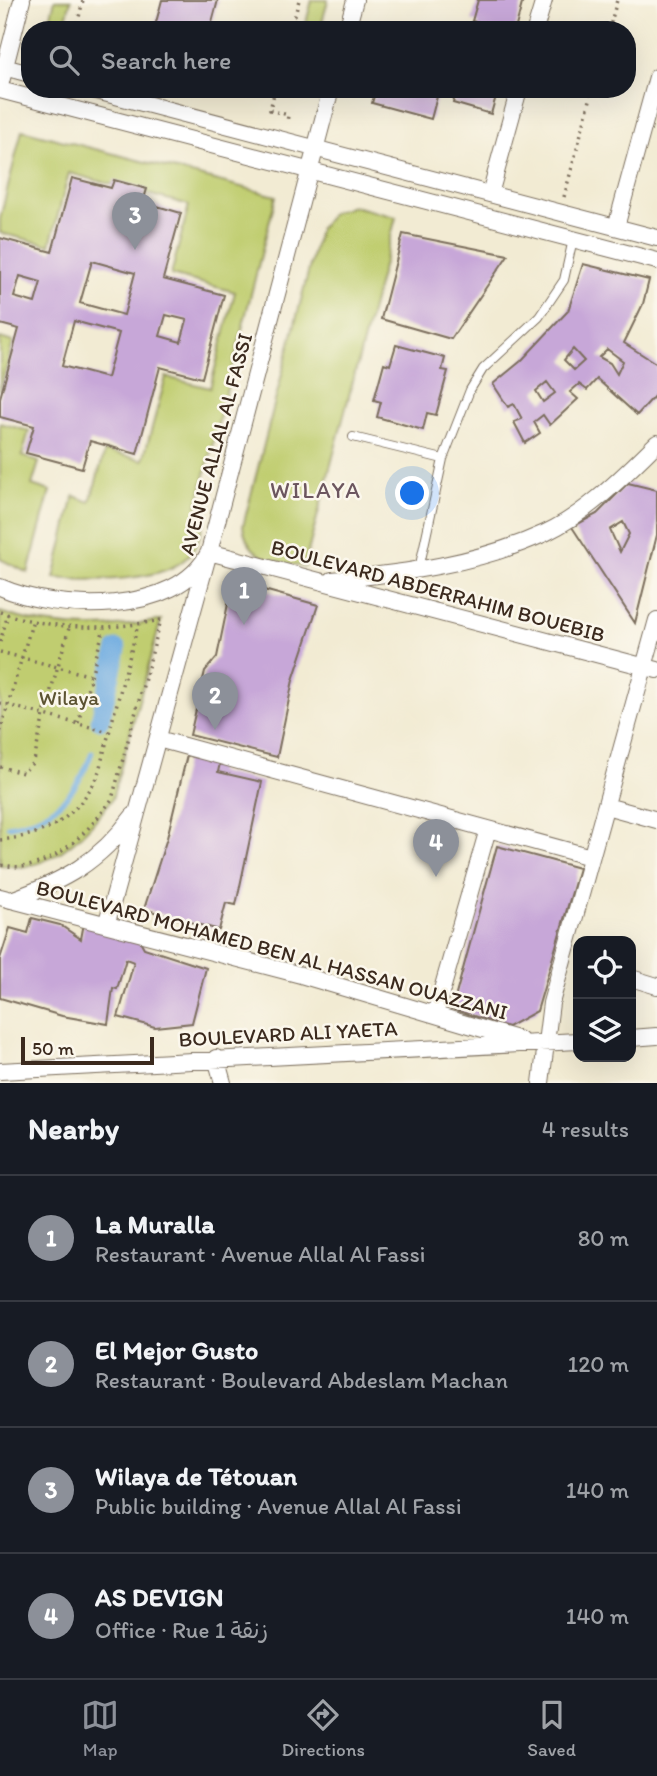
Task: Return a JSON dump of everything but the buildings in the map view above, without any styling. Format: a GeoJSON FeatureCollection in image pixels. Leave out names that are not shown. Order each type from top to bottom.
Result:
{"type":"FeatureCollection","features":[{"type":"Feature","properties":{"kind":"street"},"geometry":{"type":"LineString","coordinates":[[21,94],[0,88],[2,67],[22,0]]}},
{"type":"Feature","properties":{"kind":"street"},"geometry":{"type":"LineString","coordinates":[[349,21],[355,0]]}},
{"type":"Feature","properties":{"kind":"street"},"geometry":{"type":"LineString","coordinates":[[538,21],[544,0]]}},
{"type":"Feature","properties":{"kind":"street"},"geometry":{"type":"LineString","coordinates":[[2,67],[21,72]]}},
{"type":"Feature","properties":{"kind":"street"},"geometry":{"type":"LineString","coordinates":[[616,227],[657,77]]}},
{"type":"Feature","properties":{"kind":"street"},"geometry":{"type":"LineString","coordinates":[[37,98],[657,261]]}},
{"type":"Feature","properties":{"kind":"street"},"geometry":{"type":"LineString","coordinates":[[123,98],[657,238]]}},
{"type":"Feature","properties":{"kind":"street","name":"AVENUE ALLAL AL FASSI"},"geometry":{"type":"LineString","coordinates":[[107,922],[209,552],[329,98]]}},
{"type":"Feature","properties":{"kind":"street"},"geometry":{"type":"LineString","coordinates":[[490,194],[517,98]]}},
{"type":"Feature","properties":{"kind":"street"},"geometry":{"type":"LineString","coordinates":[[319,581],[363,579],[419,570],[491,554],[548,532],[621,480],[657,443]]}},
{"type":"Feature","properties":{"kind":"street"},"geometry":{"type":"LineString","coordinates":[[0,587],[36,599],[70,605],[133,599],[176,586],[201,568],[209,552]]}},
{"type":"Feature","properties":{"kind":"street","name":"BOULEVARD ABDERRAHIM BOUEBIB"},"geometry":{"type":"LineString","coordinates":[[209,552],[650,668]]}},
{"type":"Feature","properties":{"kind":"street"},"geometry":{"type":"LineString","coordinates":[[541,1083],[538,1044],[570,960],[591,857],[650,668],[657,620]]}},
{"type":"Feature","properties":{"kind":"street"},"geometry":{"type":"LineString","coordinates":[[158,739],[591,857]]}},
{"type":"Feature","properties":{"kind":"street"},"geometry":{"type":"LineString","coordinates":[[606,806],[657,820]]}},
{"type":"Feature","properties":{"kind":"street","name":"AVENUE ALLAL AL FASSI"},"geometry":{"type":"LineString","coordinates":[[5,898],[69,877],[115,838],[138,809]]}},
{"type":"Feature","properties":{"kind":"street"},"geometry":{"type":"LineString","coordinates":[[435,1014],[488,830]]}},
{"type":"Feature","properties":{"kind":"street","name":"BOULEVARD MOHAMED BEN AL HASSAN OUAZZANI"},"geometry":{"type":"LineString","coordinates":[[5,898],[107,922],[538,1044]]}},
{"type":"Feature","properties":{"kind":"street"},"geometry":{"type":"LineString","coordinates":[[636,980],[657,986]]}},
{"type":"Feature","properties":{"kind":"street"},"geometry":{"type":"LineString","coordinates":[[636,1038],[657,1036]]}},
{"type":"Feature","properties":{"kind":"street","name":"BOULEVARD ALI YAETA"},"geometry":{"type":"LineString","coordinates":[[0,1071],[573,1041]]}},
{"type":"Feature","properties":{"kind":"street"},"geometry":{"type":"LineString","coordinates":[[216,1058],[223,1083]]}},
{"type":"Feature","properties":{"kind":"street"},"geometry":{"type":"LineString","coordinates":[[68,1066],[71,1083]]}},
{"type":"Feature","properties":{"kind":"lane"},"geometry":{"type":"LineString","coordinates":[[419,570],[443,459],[470,390],[483,369],[539,317],[564,280],[573,239]]}},
{"type":"Feature","properties":{"kind":"lane"},"geometry":{"type":"LineString","coordinates":[[353,436],[443,459]]}},
{"type":"Feature","properties":{"kind":"path"},"geometry":{"type":"LineString","coordinates":[[78,21],[83,0]]}},
{"type":"Feature","properties":{"kind":"path"},"geometry":{"type":"LineString","coordinates":[[293,21],[299,0]]}},
{"type":"Feature","properties":{"kind":"path"},"geometry":{"type":"LineString","coordinates":[[611,21],[617,0]]}},
{"type":"Feature","properties":{"kind":"path"},"geometry":{"type":"LineString","coordinates":[[273,98],[270,110],[288,115],[283,140]]}},
{"type":"Feature","properties":{"kind":"path"},"geometry":{"type":"LineString","coordinates":[[560,213],[591,98]]}},
{"type":"Feature","properties":{"kind":"path"},"geometry":{"type":"LineString","coordinates":[[0,612],[69,628],[104,628],[160,620],[113,799],[96,822],[61,852],[27,866],[0,865]]}},
{"type":"Feature","properties":{"kind":"path"},"geometry":{"type":"LineString","coordinates":[[0,642],[8,614]]}},
{"type":"Feature","properties":{"kind":"path"},"geometry":{"type":"LineString","coordinates":[[0,732],[33,621]]}},
{"type":"Feature","properties":{"kind":"path"},"geometry":{"type":"LineString","coordinates":[[0,840],[26,837],[69,816],[97,778],[138,625]]}},
{"type":"Feature","properties":{"kind":"path"},"geometry":{"type":"LineString","coordinates":[[0,767],[23,773],[34,761],[44,714],[69,628]]}},
{"type":"Feature","properties":{"kind":"path"},"geometry":{"type":"LineString","coordinates":[[78,723],[104,628]]}},
{"type":"Feature","properties":{"kind":"path"},"geometry":{"type":"LineString","coordinates":[[0,652],[92,676]]}},
{"type":"Feature","properties":{"kind":"path"},"geometry":{"type":"LineString","coordinates":[[0,703],[109,732]]}},
{"type":"Feature","properties":{"kind":"green space"},"geometry":{"type":"Polygon","coordinates":[[[55,0],[71,0],[65,21],[49,21],[55,0]]]}},
{"type":"Feature","properties":{"kind":"green space"},"geometry":{"type":"Polygon","coordinates":[[[312,0],[328,0],[322,21],[306,21],[312,0]]]}},
{"type":"Feature","properties":{"kind":"green space"},"geometry":{"type":"Polygon","coordinates":[[[22,130],[276,196],[197,506],[206,509],[201,533],[190,554],[179,564],[163,571],[145,576],[105,580],[54,578],[74,496],[90,502],[105,451],[143,460],[166,377],[210,388],[235,292],[171,275],[189,205],[69,173],[50,245],[0,233],[0,219],[22,130]]]}},
{"type":"Feature","properties":{"kind":"green space"},"geometry":{"type":"Polygon","coordinates":[[[353,206],[396,217],[304,567],[264,557],[251,546],[243,526],[319,230],[332,213],[353,206]]]}},
{"type":"Feature","properties":{"kind":"green space"},"geometry":{"type":"Polygon","coordinates":[[[0,338],[13,342],[0,391],[0,338]]]}},
{"type":"Feature","properties":{"kind":"green space"},"geometry":{"type":"Polygon","coordinates":[[[0,423],[29,431],[22,456],[39,462],[32,485],[50,491],[28,573],[0,559],[0,423]]]}},
{"type":"Feature","properties":{"kind":"green space","name":"Wilaya"},"geometry":{"type":"Polygon","coordinates":[[[0,612],[40,622],[80,627],[120,626],[161,620],[112,799],[86,831],[65,849],[53,857],[25,867],[0,865],[0,612]]]}},
{"type":"Feature","properties":{"kind":"waterway"},"geometry":{"type":"LineString","coordinates":[[100,720],[117,649]]}},
{"type":"Feature","properties":{"kind":"waterway"},"geometry":{"type":"LineString","coordinates":[[8,826],[38,817],[61,802],[79,780],[92,752]]}},
{"type":"Feature","properties":{"kind":"place","name":"Wilaya de Tétouan"},"geometry":{"type":"Point","coordinates":[135,250]}},
{"type":"Feature","properties":{"kind":"place","name":"La Muralla"},"geometry":{"type":"Point","coordinates":[244,625]}},
{"type":"Feature","properties":{"kind":"place","name":"El Mejor Gusto"},"geometry":{"type":"Point","coordinates":[215,730]}},
{"type":"Feature","properties":{"kind":"place","name":"AS DEVIGN"},"geometry":{"type":"Point","coordinates":[436,877]}},
{"type":"Feature","properties":{"kind":"district","name":"WILAYA"},"geometry":{"type":"Point","coordinates":[316,490]}}]}
